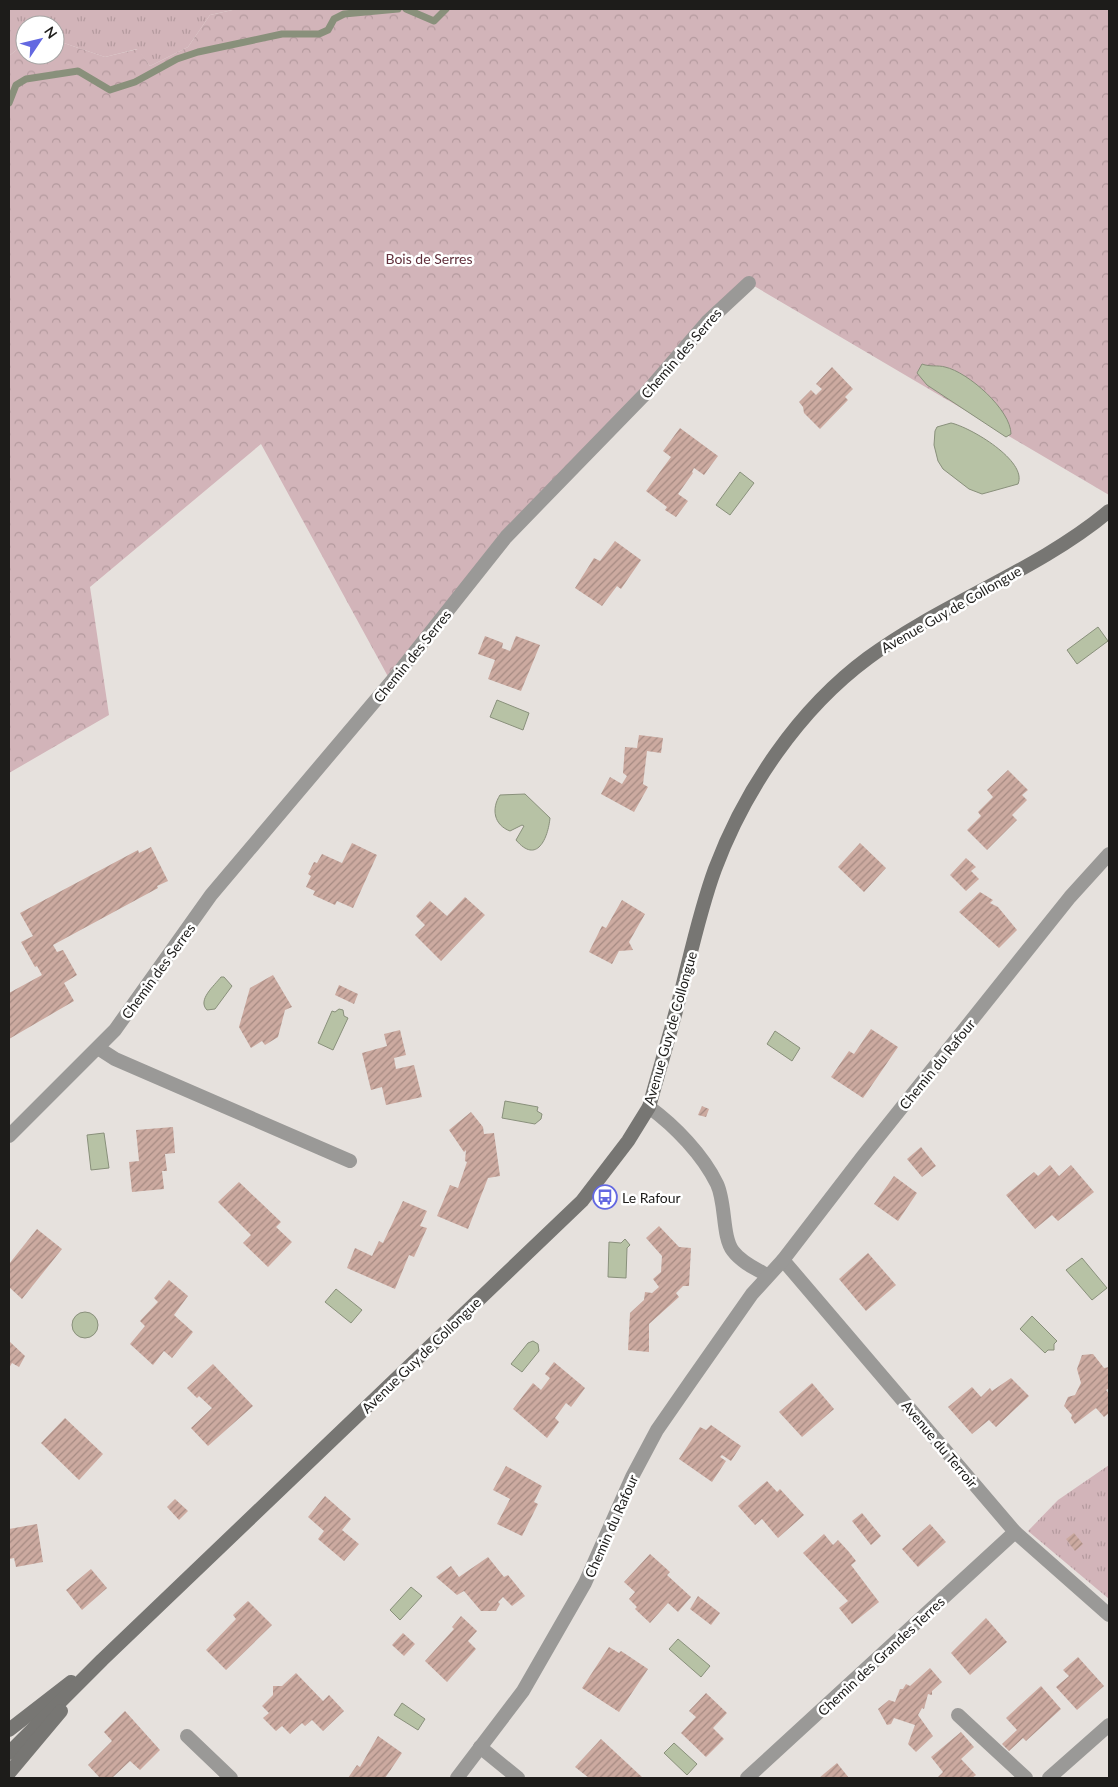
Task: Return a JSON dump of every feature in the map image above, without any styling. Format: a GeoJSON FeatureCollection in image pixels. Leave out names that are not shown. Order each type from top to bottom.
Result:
{"type":"FeatureCollection","features":[{"type":"Feature","properties":{"kind":"main road","name":"Avenue Guy de Collongue"},"geometry":{"type":"LineString","coordinates":[[9,1753],[102,1660],[582,1201],[628,1141],[649,1107],[715,869],[736,822],[781,748],[811,712],[841,680],[868,658],[921,623],[1073,537],[1109,511]]}},
{"type":"Feature","properties":{"kind":"main road","name":"Avenue Guy de Collongue"},"geometry":{"type":"LineString","coordinates":[[9,1730],[56,1692],[102,1660]]}},
{"type":"Feature","properties":{"kind":"main road","name":"Avenue Guy de Collongue"},"geometry":{"type":"LineString","coordinates":[[9,1773],[34,1746],[102,1660]]}},
{"type":"Feature","properties":{"kind":"street","name":"Chemin des Serres"},"geometry":{"type":"LineString","coordinates":[[9,1136],[98,1048],[130,1010],[211,895],[391,682],[492,554],[646,394],[707,322],[749,283]]}},
{"type":"Feature","properties":{"kind":"street","name":"Chemin du Rafour"},"geometry":{"type":"LineString","coordinates":[[457,1778],[524,1690],[585,1583],[632,1478],[657,1430],[767,1275],[783,1260],[869,1148],[1058,912],[1109,854]]}},
{"type":"Feature","properties":{"kind":"street"},"geometry":{"type":"LineString","coordinates":[[98,1048],[115,1059],[350,1161]]}},
{"type":"Feature","properties":{"kind":"street"},"geometry":{"type":"LineString","coordinates":[[649,1107],[661,1116],[704,1162],[718,1186],[726,1220],[727,1236],[732,1251],[744,1262],[767,1275]]}},
{"type":"Feature","properties":{"kind":"street","name":"Avenue du Terroir"},"geometry":{"type":"LineString","coordinates":[[783,1260],[1015,1532],[1109,1615]]}},
{"type":"Feature","properties":{"kind":"street","name":"Chemin des Grandes Terres"},"geometry":{"type":"LineString","coordinates":[[747,1778],[1015,1532]]}},
{"type":"Feature","properties":{"kind":"street"},"geometry":{"type":"LineString","coordinates":[[958,1715],[1026,1778]]}},
{"type":"Feature","properties":{"kind":"street"},"geometry":{"type":"LineString","coordinates":[[1050,1778],[1109,1725]]}},
{"type":"Feature","properties":{"kind":"street"},"geometry":{"type":"LineString","coordinates":[[187,1736],[230,1778]]}},
{"type":"Feature","properties":{"kind":"street"},"geometry":{"type":"LineString","coordinates":[[480,1747],[518,1778]]}},
{"type":"Feature","properties":{"kind":"green space"},"geometry":{"type":"Polygon","coordinates":[[[9,9],[237,9],[210,15],[188,47],[150,66],[137,49],[105,57],[65,43],[65,15],[15,15],[15,51],[9,56],[9,9]]]}},
{"type":"Feature","properties":{"kind":"green space","name":"Bois de Serres"},"geometry":{"type":"Polygon","coordinates":[[[237,9],[1109,9],[1109,495],[749,283],[567,476],[391,682],[261,444],[90,587],[109,715],[9,773],[9,56],[15,51],[15,65],[65,65],[65,43],[105,57],[138,49],[150,66],[188,47],[210,15],[237,9]]]}},
{"type":"Feature","properties":{"kind":"green space"},"geometry":{"type":"Polygon","coordinates":[[[1109,1465],[1109,1599],[1028,1531],[1058,1500],[1109,1465]]]}},
{"type":"Feature","properties":{"kind":"shaded area"},"geometry":{"type":"Polygon","coordinates":[[[922,364],[942,366],[954,370],[976,384],[987,393],[1004,414],[1011,434],[1006,437],[927,385],[917,373],[922,364]]]}},
{"type":"Feature","properties":{"kind":"shaded area"},"geometry":{"type":"Polygon","coordinates":[[[951,423],[983,438],[1006,456],[1014,465],[1019,475],[1018,484],[982,494],[969,489],[943,469],[938,461],[934,445],[935,431],[937,427],[951,423]]]}},
{"type":"Feature","properties":{"kind":"shaded area"},"geometry":{"type":"Polygon","coordinates":[[[740,472],[754,483],[730,515],[716,505],[740,472]]]}},
{"type":"Feature","properties":{"kind":"shaded area"},"geometry":{"type":"Polygon","coordinates":[[[1098,627],[1108,641],[1077,664],[1067,650],[1098,627]]]}},
{"type":"Feature","properties":{"kind":"shaded area"},"geometry":{"type":"Polygon","coordinates":[[[497,700],[529,713],[523,730],[490,717],[497,700]]]}},
{"type":"Feature","properties":{"kind":"shaded area"},"geometry":{"type":"Polygon","coordinates":[[[525,794],[550,818],[544,840],[540,846],[530,850],[523,847],[516,840],[524,826],[522,825],[510,831],[497,821],[495,811],[500,795],[525,794]]]}},
{"type":"Feature","properties":{"kind":"shaded area"},"geometry":{"type":"Polygon","coordinates":[[[221,977],[224,977],[232,986],[215,1009],[207,1010],[204,1006],[205,998],[221,977]]]}},
{"type":"Feature","properties":{"kind":"shaded area"},"geometry":{"type":"Polygon","coordinates":[[[339,1009],[343,1010],[344,1016],[348,1018],[333,1050],[318,1043],[332,1011],[335,1012],[339,1009]]]}},
{"type":"Feature","properties":{"kind":"shaded area"},"geometry":{"type":"Polygon","coordinates":[[[775,1031],[800,1048],[792,1061],[767,1044],[775,1031]]]}},
{"type":"Feature","properties":{"kind":"shaded area"},"geometry":{"type":"Polygon","coordinates":[[[505,1101],[538,1107],[537,1111],[542,1114],[541,1119],[535,1124],[502,1118],[505,1101]]]}},
{"type":"Feature","properties":{"kind":"shaded area"},"geometry":{"type":"Polygon","coordinates":[[[104,1133],[109,1168],[91,1170],[87,1135],[104,1133]]]}},
{"type":"Feature","properties":{"kind":"shaded area"},"geometry":{"type":"Polygon","coordinates":[[[625,1239],[630,1245],[627,1248],[626,1278],[608,1277],[609,1242],[621,1243],[625,1239]]]}},
{"type":"Feature","properties":{"kind":"shaded area"},"geometry":{"type":"Polygon","coordinates":[[[1082,1258],[1107,1288],[1092,1300],[1066,1270],[1082,1258]]]}},
{"type":"Feature","properties":{"kind":"shaded area"},"geometry":{"type":"Polygon","coordinates":[[[336,1289],[362,1310],[351,1323],[325,1302],[336,1289]]]}},
{"type":"Feature","properties":{"kind":"shaded area"},"geometry":{"type":"Polygon","coordinates":[[[85,1312],[94,1316],[98,1325],[94,1334],[85,1338],[76,1334],[72,1325],[76,1316],[85,1312]]]}},
{"type":"Feature","properties":{"kind":"shaded area"},"geometry":{"type":"Polygon","coordinates":[[[1032,1316],[1057,1341],[1054,1344],[1054,1350],[1048,1350],[1045,1353],[1020,1329],[1032,1316]]]}},
{"type":"Feature","properties":{"kind":"shaded area"},"geometry":{"type":"Polygon","coordinates":[[[533,1341],[538,1344],[539,1351],[522,1372],[511,1364],[528,1343],[533,1341]]]}},
{"type":"Feature","properties":{"kind":"shaded area"},"geometry":{"type":"Polygon","coordinates":[[[411,1587],[422,1596],[400,1620],[390,1610],[411,1587]]]}},
{"type":"Feature","properties":{"kind":"shaded area"},"geometry":{"type":"Polygon","coordinates":[[[678,1639],[710,1666],[701,1677],[669,1649],[678,1639]]]}},
{"type":"Feature","properties":{"kind":"shaded area"},"geometry":{"type":"Polygon","coordinates":[[[402,1703],[425,1719],[418,1730],[394,1715],[402,1703]]]}},
{"type":"Feature","properties":{"kind":"shaded area"},"geometry":{"type":"Polygon","coordinates":[[[674,1743],[697,1764],[687,1775],[664,1753],[674,1743]]]}},
{"type":"Feature","properties":{"kind":"building"},"geometry":{"type":"Polygon","coordinates":[[[832,367],[853,389],[845,397],[848,400],[820,429],[804,413],[803,407],[799,402],[811,390],[816,395],[822,389],[816,384],[832,367]]]}},
{"type":"Feature","properties":{"kind":"building"},"geometry":{"type":"Polygon","coordinates":[[[680,428],[718,456],[704,475],[694,468],[693,473],[678,494],[688,501],[676,517],[665,510],[667,507],[646,491],[671,457],[663,451],[680,428]]]}},
{"type":"Feature","properties":{"kind":"building"},"geometry":{"type":"Polygon","coordinates":[[[615,541],[641,560],[621,589],[617,586],[602,606],[575,588],[594,558],[600,561],[615,541]]]}},
{"type":"Feature","properties":{"kind":"building"},"geometry":{"type":"Polygon","coordinates":[[[485,636],[503,643],[502,648],[510,651],[516,636],[540,645],[521,691],[488,679],[495,660],[478,654],[485,636]]]}},
{"type":"Feature","properties":{"kind":"building"},"geometry":{"type":"Polygon","coordinates":[[[639,735],[663,738],[661,753],[647,751],[643,784],[648,787],[634,812],[601,794],[610,777],[622,784],[627,776],[623,773],[625,747],[637,748],[639,735]]]}},
{"type":"Feature","properties":{"kind":"building"},"geometry":{"type":"Polygon","coordinates":[[[1008,770],[1028,790],[1022,795],[1027,800],[1012,815],[1017,820],[987,850],[967,830],[981,816],[978,812],[993,797],[987,790],[1008,770]]]}},
{"type":"Feature","properties":{"kind":"building"},"geometry":{"type":"Polygon","coordinates":[[[352,843],[377,855],[353,908],[337,901],[335,905],[313,895],[315,891],[306,887],[311,876],[308,874],[314,862],[317,863],[322,854],[342,863],[352,843]]]}},
{"type":"Feature","properties":{"kind":"building"},"geometry":{"type":"Polygon","coordinates":[[[860,843],[886,868],[864,892],[838,867],[860,843]]]}},
{"type":"Feature","properties":{"kind":"building"},"geometry":{"type":"Polygon","coordinates":[[[151,847],[168,881],[53,945],[57,952],[63,950],[77,975],[64,983],[74,1001],[9,1039],[9,993],[42,975],[37,966],[35,967],[21,942],[33,936],[20,913],[138,850],[139,853],[151,847]]]}},
{"type":"Feature","properties":{"kind":"building"},"geometry":{"type":"Polygon","coordinates":[[[966,858],[976,867],[971,871],[979,879],[966,891],[950,875],[966,858]]]}},
{"type":"Feature","properties":{"kind":"building"},"geometry":{"type":"Polygon","coordinates":[[[980,892],[993,900],[990,903],[998,907],[1017,930],[999,948],[959,912],[980,892]]]}},
{"type":"Feature","properties":{"kind":"building"},"geometry":{"type":"Polygon","coordinates":[[[465,897],[485,915],[441,961],[415,935],[425,925],[416,916],[430,901],[447,916],[465,897]]]}},
{"type":"Feature","properties":{"kind":"building"},"geometry":{"type":"Polygon","coordinates":[[[622,900],[645,914],[629,942],[633,950],[619,951],[612,964],[589,952],[602,926],[606,928],[622,900]]]}},
{"type":"Feature","properties":{"kind":"building"},"geometry":{"type":"Polygon","coordinates":[[[273,975],[292,1007],[285,1010],[278,1037],[265,1045],[262,1041],[251,1048],[239,1027],[250,988],[273,975]]]}},
{"type":"Feature","properties":{"kind":"building"},"geometry":{"type":"Polygon","coordinates":[[[339,985],[358,994],[354,1004],[335,995],[339,985]]]}},
{"type":"Feature","properties":{"kind":"building"},"geometry":{"type":"Polygon","coordinates":[[[871,1029],[898,1047],[863,1098],[831,1077],[849,1051],[854,1054],[871,1029]]]}},
{"type":"Feature","properties":{"kind":"building"},"geometry":{"type":"Polygon","coordinates":[[[400,1030],[406,1055],[394,1058],[396,1069],[414,1065],[422,1097],[386,1105],[382,1087],[371,1090],[362,1053],[387,1046],[384,1034],[400,1030]]]}},
{"type":"Feature","properties":{"kind":"building"},"geometry":{"type":"Polygon","coordinates":[[[702,1106],[709,1109],[706,1117],[698,1115],[702,1106]]]}},
{"type":"Feature","properties":{"kind":"building"},"geometry":{"type":"Polygon","coordinates":[[[471,1112],[483,1127],[484,1134],[494,1133],[500,1176],[488,1178],[468,1229],[437,1216],[450,1185],[458,1188],[467,1162],[465,1161],[466,1150],[464,1152],[449,1130],[471,1112]]]}},
{"type":"Feature","properties":{"kind":"building"},"geometry":{"type":"Polygon","coordinates":[[[173,1127],[175,1153],[165,1154],[167,1171],[162,1171],[164,1189],[132,1192],[129,1162],[139,1161],[136,1130],[173,1127]]]}},
{"type":"Feature","properties":{"kind":"building"},"geometry":{"type":"Polygon","coordinates":[[[921,1147],[936,1166],[922,1177],[907,1159],[921,1147]]]}},
{"type":"Feature","properties":{"kind":"building"},"geometry":{"type":"Polygon","coordinates":[[[1050,1165],[1059,1176],[1071,1165],[1094,1192],[1058,1221],[1052,1215],[1035,1229],[1006,1195],[1034,1172],[1038,1176],[1050,1165]]]}},
{"type":"Feature","properties":{"kind":"building"},"geometry":{"type":"Polygon","coordinates":[[[894,1176],[917,1193],[898,1221],[874,1204],[894,1176]]]}},
{"type":"Feature","properties":{"kind":"building"},"geometry":{"type":"Polygon","coordinates":[[[239,1182],[281,1222],[276,1227],[292,1242],[268,1267],[243,1243],[251,1235],[218,1202],[239,1182]]]}},
{"type":"Feature","properties":{"kind":"building"},"geometry":{"type":"Polygon","coordinates":[[[403,1201],[427,1211],[420,1226],[427,1228],[414,1257],[409,1255],[395,1289],[347,1268],[355,1248],[372,1256],[379,1241],[383,1243],[403,1201]]]}},
{"type":"Feature","properties":{"kind":"building"},"geometry":{"type":"Polygon","coordinates":[[[659,1226],[679,1247],[691,1248],[689,1286],[683,1286],[676,1293],[679,1297],[649,1324],[649,1352],[628,1350],[630,1313],[644,1300],[645,1292],[652,1293],[659,1287],[653,1279],[661,1272],[662,1256],[646,1238],[659,1226]]]}},
{"type":"Feature","properties":{"kind":"building"},"geometry":{"type":"Polygon","coordinates":[[[37,1229],[62,1249],[22,1299],[9,1287],[9,1264],[37,1229]]]}},
{"type":"Feature","properties":{"kind":"building"},"geometry":{"type":"Polygon","coordinates":[[[868,1253],[896,1285],[866,1311],[839,1279],[868,1253]]]}},
{"type":"Feature","properties":{"kind":"building"},"geometry":{"type":"Polygon","coordinates":[[[169,1280],[188,1296],[174,1315],[193,1332],[172,1358],[164,1351],[153,1365],[130,1344],[145,1326],[140,1321],[158,1302],[154,1298],[169,1280]]]}},
{"type":"Feature","properties":{"kind":"building"},"geometry":{"type":"Polygon","coordinates":[[[9,1341],[25,1356],[19,1367],[12,1363],[9,1368],[9,1341]]]}},
{"type":"Feature","properties":{"kind":"building"},"geometry":{"type":"Polygon","coordinates":[[[1093,1354],[1104,1368],[1109,1367],[1109,1388],[1106,1390],[1109,1394],[1109,1413],[1104,1417],[1096,1408],[1075,1424],[1071,1418],[1072,1415],[1064,1406],[1068,1397],[1075,1395],[1081,1383],[1077,1369],[1082,1355],[1093,1354]]]}},
{"type":"Feature","properties":{"kind":"building"},"geometry":{"type":"Polygon","coordinates":[[[554,1362],[585,1388],[571,1407],[566,1403],[555,1418],[559,1422],[547,1438],[513,1409],[533,1383],[541,1390],[550,1378],[545,1374],[554,1362]]]}},
{"type":"Feature","properties":{"kind":"building"},"geometry":{"type":"Polygon","coordinates":[[[213,1364],[253,1406],[208,1446],[191,1428],[212,1408],[199,1396],[197,1398],[187,1388],[213,1364]]]}},
{"type":"Feature","properties":{"kind":"building"},"geometry":{"type":"Polygon","coordinates":[[[1011,1378],[1029,1396],[996,1427],[989,1420],[972,1434],[948,1407],[972,1387],[981,1397],[990,1388],[992,1391],[1011,1378]]]}},
{"type":"Feature","properties":{"kind":"building"},"geometry":{"type":"Polygon","coordinates":[[[812,1383],[834,1409],[802,1437],[779,1412],[812,1383]]]}},
{"type":"Feature","properties":{"kind":"building"},"geometry":{"type":"Polygon","coordinates":[[[65,1418],[103,1454],[79,1480],[41,1443],[65,1418]]]}},
{"type":"Feature","properties":{"kind":"building"},"geometry":{"type":"Polygon","coordinates":[[[711,1425],[741,1446],[731,1461],[722,1455],[720,1457],[726,1461],[712,1482],[679,1459],[700,1427],[706,1430],[711,1425]]]}},
{"type":"Feature","properties":{"kind":"building"},"geometry":{"type":"Polygon","coordinates":[[[506,1466],[542,1486],[534,1502],[538,1504],[522,1536],[497,1524],[510,1499],[493,1490],[506,1466]]]}},
{"type":"Feature","properties":{"kind":"building"},"geometry":{"type":"Polygon","coordinates":[[[767,1481],[777,1492],[780,1489],[804,1515],[778,1538],[762,1519],[755,1525],[738,1506],[767,1481]]]}},
{"type":"Feature","properties":{"kind":"building"},"geometry":{"type":"Polygon","coordinates":[[[325,1496],[351,1519],[342,1530],[359,1544],[344,1561],[318,1539],[324,1531],[308,1517],[325,1496]]]}},
{"type":"Feature","properties":{"kind":"building"},"geometry":{"type":"Polygon","coordinates":[[[175,1499],[188,1511],[179,1520],[167,1507],[175,1499]]]}},
{"type":"Feature","properties":{"kind":"building"},"geometry":{"type":"Polygon","coordinates":[[[862,1513],[881,1536],[871,1545],[852,1521],[862,1513]]]}},
{"type":"Feature","properties":{"kind":"building"},"geometry":{"type":"Polygon","coordinates":[[[37,1524],[43,1562],[16,1567],[14,1558],[9,1559],[9,1529],[37,1524]]]}},
{"type":"Feature","properties":{"kind":"building"},"geometry":{"type":"Polygon","coordinates":[[[930,1524],[946,1542],[918,1567],[902,1549],[930,1524]]]}},
{"type":"Feature","properties":{"kind":"building"},"geometry":{"type":"Polygon","coordinates":[[[1074,1533],[1083,1544],[1075,1551],[1066,1539],[1074,1533]]]}},
{"type":"Feature","properties":{"kind":"building"},"geometry":{"type":"Polygon","coordinates":[[[824,1534],[833,1545],[838,1540],[849,1552],[856,1561],[851,1565],[879,1602],[852,1624],[839,1608],[848,1601],[803,1553],[824,1534]]]}},
{"type":"Feature","properties":{"kind":"building"},"geometry":{"type":"Polygon","coordinates":[[[650,1554],[670,1572],[667,1575],[691,1597],[678,1612],[668,1603],[650,1623],[635,1609],[637,1607],[629,1599],[635,1592],[624,1582],[650,1554]]]}},
{"type":"Feature","properties":{"kind":"building"},"geometry":{"type":"Polygon","coordinates":[[[488,1557],[504,1577],[508,1575],[525,1596],[512,1606],[503,1597],[498,1602],[500,1604],[496,1611],[481,1611],[464,1591],[457,1595],[436,1577],[451,1566],[459,1577],[488,1557]]]}},
{"type":"Feature","properties":{"kind":"building"},"geometry":{"type":"Polygon","coordinates":[[[91,1569],[107,1588],[82,1610],[66,1590],[91,1569]]]}},
{"type":"Feature","properties":{"kind":"building"},"geometry":{"type":"Polygon","coordinates":[[[698,1596],[720,1613],[711,1625],[690,1609],[698,1596]]]}},
{"type":"Feature","properties":{"kind":"building"},"geometry":{"type":"Polygon","coordinates":[[[248,1601],[272,1625],[226,1670],[206,1650],[236,1619],[233,1615],[248,1601]]]}},
{"type":"Feature","properties":{"kind":"building"},"geometry":{"type":"Polygon","coordinates":[[[461,1616],[477,1631],[468,1641],[476,1649],[447,1682],[425,1661],[454,1629],[452,1627],[461,1616]]]}},
{"type":"Feature","properties":{"kind":"building"},"geometry":{"type":"Polygon","coordinates":[[[986,1618],[1007,1642],[970,1675],[951,1653],[986,1618]]]}},
{"type":"Feature","properties":{"kind":"building"},"geometry":{"type":"Polygon","coordinates":[[[403,1633],[415,1644],[404,1656],[392,1645],[403,1633]]]}},
{"type":"Feature","properties":{"kind":"building"},"geometry":{"type":"Polygon","coordinates":[[[609,1647],[619,1653],[621,1651],[648,1669],[619,1712],[582,1688],[609,1647]]]}},
{"type":"Feature","properties":{"kind":"building"},"geometry":{"type":"Polygon","coordinates":[[[1078,1657],[1104,1686],[1077,1710],[1056,1687],[1069,1676],[1063,1670],[1078,1657]]]}},
{"type":"Feature","properties":{"kind":"building"},"geometry":{"type":"Polygon","coordinates":[[[930,1668],[942,1682],[932,1691],[932,1695],[928,1694],[924,1709],[922,1708],[918,1715],[933,1736],[916,1752],[908,1744],[915,1725],[894,1718],[891,1724],[887,1725],[878,1709],[889,1700],[895,1702],[900,1689],[903,1689],[906,1684],[910,1686],[930,1668]]]}},
{"type":"Feature","properties":{"kind":"building"},"geometry":{"type":"Polygon","coordinates":[[[296,1673],[323,1701],[329,1695],[344,1711],[323,1731],[312,1720],[305,1726],[302,1723],[290,1734],[282,1726],[276,1731],[263,1718],[269,1713],[262,1706],[273,1695],[273,1686],[282,1686],[296,1673]]]}},
{"type":"Feature","properties":{"kind":"building"},"geometry":{"type":"Polygon","coordinates":[[[1041,1686],[1061,1709],[1026,1741],[1023,1738],[1009,1751],[1002,1744],[1017,1730],[1006,1718],[1041,1686]]]}},
{"type":"Feature","properties":{"kind":"building"},"geometry":{"type":"Polygon","coordinates":[[[706,1693],[727,1713],[713,1728],[724,1739],[706,1757],[681,1733],[696,1717],[689,1711],[706,1693]]]}},
{"type":"Feature","properties":{"kind":"building"},"geometry":{"type":"Polygon","coordinates":[[[125,1711],[160,1750],[140,1770],[130,1761],[112,1778],[100,1778],[88,1765],[112,1741],[104,1732],[125,1711]]]}},
{"type":"Feature","properties":{"kind":"building"},"geometry":{"type":"Polygon","coordinates":[[[961,1732],[974,1747],[961,1759],[976,1775],[972,1778],[937,1778],[943,1772],[931,1757],[961,1732]]]}},
{"type":"Feature","properties":{"kind":"building"},"geometry":{"type":"Polygon","coordinates":[[[378,1736],[402,1753],[385,1778],[348,1778],[357,1765],[360,1767],[378,1736]]]}},
{"type":"Feature","properties":{"kind":"building"},"geometry":{"type":"Polygon","coordinates":[[[601,1739],[643,1778],[589,1778],[575,1767],[601,1739]]]}},
{"type":"Feature","properties":{"kind":"building"},"geometry":{"type":"Polygon","coordinates":[[[837,1763],[849,1778],[819,1778],[837,1763]]]}},
{"type":"Feature","properties":{"kind":"waterway"},"geometry":{"type":"LineString","coordinates":[[9,103],[16,85],[26,79],[78,71],[110,90],[135,82],[177,59],[198,52],[282,34],[319,34],[328,30],[334,19],[344,14],[398,9]]}},
{"type":"Feature","properties":{"kind":"waterway"},"geometry":{"type":"LineString","coordinates":[[406,9],[434,21],[446,9]]}},
{"type":"Feature","properties":{"kind":"place","name":"Le Rafour"},"geometry":{"type":"Point","coordinates":[605,1197]}}]}
